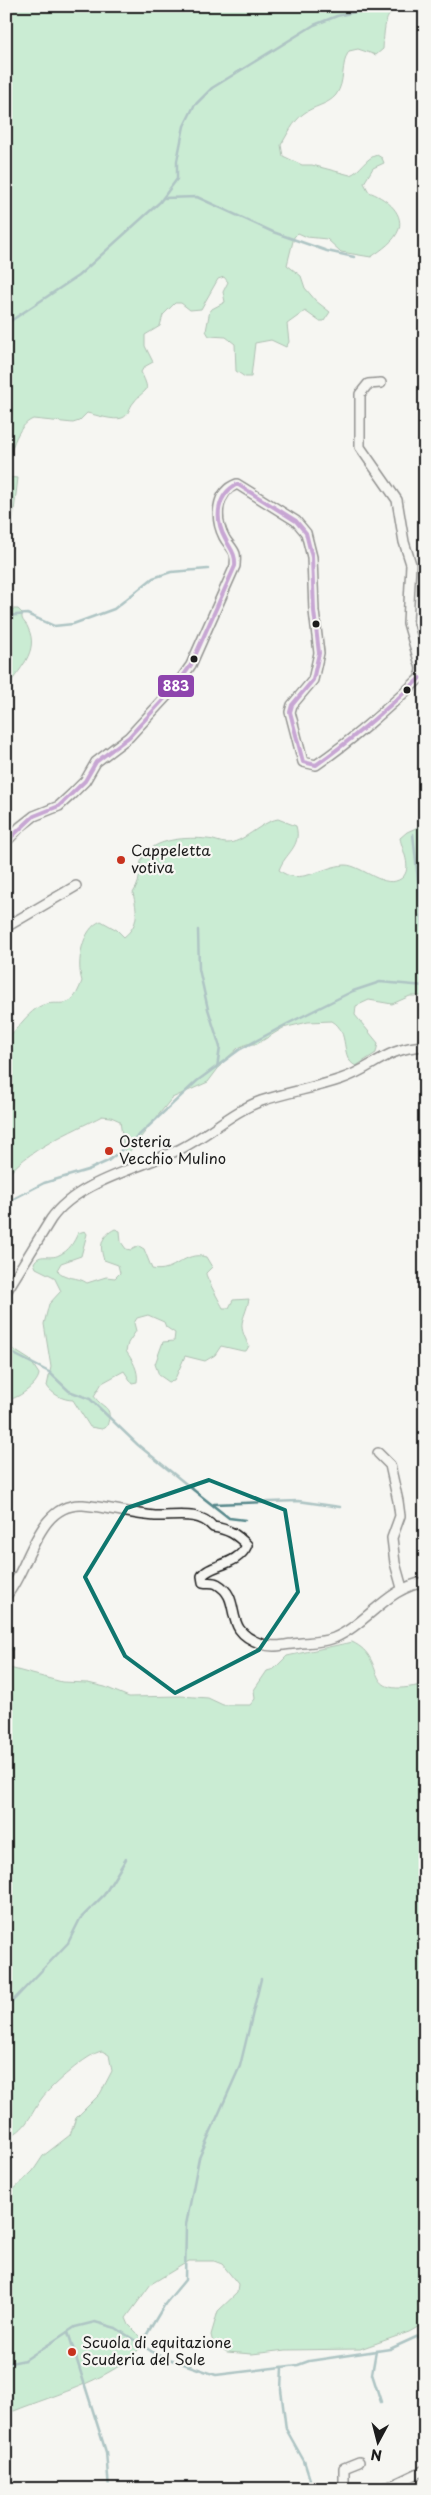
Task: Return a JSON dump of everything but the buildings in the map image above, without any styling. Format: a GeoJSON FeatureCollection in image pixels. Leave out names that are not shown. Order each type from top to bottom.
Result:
{"type":"FeatureCollection","features":[{"type":"Feature","properties":{"kind":"street"},"geometry":{"type":"LineString","coordinates":[[6,842],[34,816],[59,806],[72,794],[85,781],[96,762],[129,738],[176,686],[191,665],[234,566],[235,554],[224,538],[218,513],[221,498],[229,487],[237,484],[296,521],[306,533],[312,557],[314,611],[319,653],[313,680],[292,705],[290,712],[303,762],[316,765],[363,732],[420,678],[421,668],[408,623],[411,564],[404,542],[397,500],[360,447],[360,394],[368,384],[382,383]]}},
{"type":"Feature","properties":{"kind":"street"},"geometry":{"type":"LineString","coordinates":[[6,927],[76,886]]}},
{"type":"Feature","properties":{"kind":"street"},"geometry":{"type":"LineString","coordinates":[[6,1292],[59,1207],[72,1197],[144,1162],[176,1151],[260,1102],[343,1078],[393,1051],[425,1046]]}},
{"type":"Feature","properties":{"kind":"street"},"geometry":{"type":"LineString","coordinates":[[378,1453],[390,1465],[398,1501],[400,1516],[392,1538],[395,1563],[402,1588]]}},
{"type":"Feature","properties":{"kind":"street"},"geometry":{"type":"LineString","coordinates":[[6,1596],[17,1582],[47,1520],[60,1509],[80,1505],[155,1516],[188,1515],[208,1522],[213,1527],[228,1529],[238,1536],[247,1545],[244,1552],[216,1569],[205,1572],[202,1576],[203,1582],[215,1583],[225,1590],[234,1606],[232,1616],[237,1628],[261,1644],[271,1647],[333,1638],[402,1588],[425,1582]]}},
{"type":"Feature","properties":{"kind":"street"},"geometry":{"type":"LineString","coordinates":[[344,2489],[344,2468],[359,2462]]}},
{"type":"Feature","properties":{"kind":"street"},"geometry":{"type":"LineString","coordinates":[[377,2489],[389,2487],[425,2470]]}},
{"type":"Feature","properties":{"kind":"highlighted area"},"geometry":{"type":"Polygon","coordinates":[[[209,1480],[285,1510],[298,1592],[259,1650],[175,1693],[125,1656],[85,1577],[127,1508],[209,1480]]]}},
{"type":"Feature","properties":{"kind":"green space"},"geometry":{"type":"Polygon","coordinates":[[[6,6],[425,6],[425,13],[403,9],[391,13],[385,26],[383,49],[376,55],[358,49],[349,51],[346,56],[341,84],[336,95],[329,101],[307,111],[299,117],[281,145],[283,156],[302,165],[312,165],[350,175],[373,157],[377,155],[382,158],[384,163],[373,168],[364,183],[369,192],[380,197],[391,206],[400,222],[399,229],[394,237],[371,257],[341,252],[327,239],[307,237],[298,233],[294,237],[287,265],[301,276],[305,288],[316,301],[330,312],[324,321],[319,321],[305,311],[287,324],[289,342],[286,347],[271,340],[255,343],[251,377],[245,377],[236,371],[235,344],[226,337],[209,336],[206,331],[210,310],[225,302],[223,292],[228,282],[224,277],[218,279],[201,309],[190,310],[181,303],[175,303],[163,315],[160,326],[145,335],[145,346],[153,362],[144,367],[141,372],[147,388],[132,404],[126,415],[119,419],[114,419],[87,413],[79,421],[73,423],[33,419],[18,434],[6,471],[6,6]]]}},
{"type":"Feature","properties":{"kind":"green space"},"geometry":{"type":"Polygon","coordinates":[[[6,477],[18,478],[13,519],[6,519],[6,477]]]}},
{"type":"Feature","properties":{"kind":"green space"},"geometry":{"type":"Polygon","coordinates":[[[6,609],[18,609],[22,613],[22,618],[31,637],[31,645],[26,660],[6,689],[6,609]]]}},
{"type":"Feature","properties":{"kind":"green space"},"geometry":{"type":"Polygon","coordinates":[[[278,819],[296,826],[297,839],[295,845],[279,870],[287,875],[303,876],[345,865],[352,866],[381,880],[388,881],[402,878],[407,869],[400,838],[407,832],[425,824],[425,996],[410,996],[392,1004],[369,1000],[356,1006],[355,1015],[378,1043],[376,1053],[356,1066],[348,1057],[338,1026],[332,1021],[308,1022],[283,1028],[257,1044],[247,1044],[238,1048],[223,1062],[208,1082],[172,1098],[129,1152],[124,1150],[120,1121],[102,1116],[37,1150],[14,1168],[6,1178],[6,1039],[37,1008],[51,1003],[68,1002],[73,999],[82,981],[80,956],[82,947],[85,938],[94,925],[101,921],[117,930],[124,937],[133,927],[136,917],[136,906],[133,893],[138,882],[143,857],[155,846],[172,840],[199,838],[224,843],[232,842],[278,819]]]}},
{"type":"Feature","properties":{"kind":"green space"},"geometry":{"type":"Polygon","coordinates":[[[115,1229],[120,1231],[121,1242],[126,1249],[131,1250],[139,1246],[144,1249],[152,1269],[160,1270],[167,1268],[192,1257],[206,1257],[212,1267],[206,1275],[223,1308],[229,1308],[233,1300],[249,1299],[242,1326],[249,1346],[246,1351],[243,1351],[221,1346],[215,1355],[205,1361],[185,1356],[174,1381],[169,1382],[159,1375],[155,1364],[163,1342],[174,1341],[175,1333],[166,1327],[164,1322],[148,1315],[137,1318],[134,1323],[136,1331],[128,1343],[126,1351],[136,1369],[137,1382],[132,1383],[124,1371],[102,1383],[94,1396],[106,1408],[109,1414],[107,1426],[102,1429],[90,1427],[73,1400],[58,1396],[47,1386],[51,1367],[44,1324],[49,1304],[61,1291],[54,1277],[36,1268],[34,1263],[39,1258],[56,1256],[63,1253],[71,1246],[78,1233],[85,1231],[87,1234],[81,1256],[61,1263],[57,1270],[64,1275],[87,1283],[106,1277],[115,1278],[120,1273],[118,1265],[104,1260],[102,1242],[115,1229]]]}},
{"type":"Feature","properties":{"kind":"green space"},"geometry":{"type":"Polygon","coordinates":[[[6,1340],[11,1348],[30,1360],[39,1374],[35,1383],[26,1391],[6,1400],[6,1340]]]}},
{"type":"Feature","properties":{"kind":"green space"},"geometry":{"type":"Polygon","coordinates":[[[352,1642],[364,1650],[382,1683],[390,1687],[404,1688],[425,1684],[425,2323],[409,2332],[360,2349],[286,2350],[252,2354],[227,2352],[213,2343],[211,2335],[218,2311],[237,2293],[238,2284],[222,2264],[214,2261],[189,2261],[151,2284],[126,2318],[129,2325],[145,2341],[135,2354],[121,2365],[86,2383],[14,2411],[6,2409],[6,2197],[33,2171],[43,2156],[70,2135],[76,2118],[100,2094],[112,2071],[109,2055],[102,2051],[88,2057],[61,2078],[42,2098],[19,2131],[6,2137],[6,1667],[62,1682],[88,1683],[105,1687],[129,1697],[181,1696],[208,1698],[223,1705],[250,1705],[255,1699],[254,1690],[267,1671],[274,1669],[287,1656],[352,1642]]]}},
{"type":"Feature","properties":{"kind":"waterway"},"geometry":{"type":"LineString","coordinates":[[6,324],[78,276],[160,202],[177,179],[177,161],[184,126],[194,106],[212,88],[314,25],[337,16],[381,6]]}},
{"type":"Feature","properties":{"kind":"waterway"},"geometry":{"type":"LineString","coordinates":[[163,198],[197,197],[273,232],[327,251],[354,257]]}},
{"type":"Feature","properties":{"kind":"waterway"},"geometry":{"type":"LineString","coordinates":[[6,616],[27,614],[54,626],[73,624],[114,609],[153,578],[171,572],[208,569]]}},
{"type":"Feature","properties":{"kind":"waterway"},"geometry":{"type":"LineString","coordinates":[[413,834],[425,945]]}},
{"type":"Feature","properties":{"kind":"waterway"},"geometry":{"type":"LineString","coordinates":[[198,930],[199,969],[208,1009],[220,1047],[217,1068]]}},
{"type":"Feature","properties":{"kind":"waterway"},"geometry":{"type":"LineString","coordinates":[[6,1205],[15,1198],[44,1183],[88,1170],[108,1161],[136,1138],[197,1081],[239,1050],[287,1024],[353,991],[380,982],[425,986]]}},
{"type":"Feature","properties":{"kind":"waterway"},"geometry":{"type":"LineString","coordinates":[[6,1350],[49,1372],[69,1391],[90,1399],[138,1445],[229,1518],[245,1520]]}},
{"type":"Feature","properties":{"kind":"waterway"},"geometry":{"type":"LineString","coordinates":[[214,1504],[298,1501],[340,1507]]}},
{"type":"Feature","properties":{"kind":"waterway"},"geometry":{"type":"LineString","coordinates":[[6,1654],[12,1649]]}},
{"type":"Feature","properties":{"kind":"waterway"},"geometry":{"type":"LineString","coordinates":[[6,2008],[68,1943],[80,1919],[104,1895],[126,1859]]}},
{"type":"Feature","properties":{"kind":"waterway"},"geometry":{"type":"LineString","coordinates":[[141,2344],[165,2304],[185,2280],[186,2225],[199,2158],[240,2066],[261,1979]]}},
{"type":"Feature","properties":{"kind":"waterway"},"geometry":{"type":"LineString","coordinates":[[6,2364],[25,2360],[75,2327],[95,2322],[116,2328],[157,2355],[216,2375],[298,2365],[309,2361],[390,2349],[425,2333]]}},
{"type":"Feature","properties":{"kind":"waterway"},"geometry":{"type":"LineString","coordinates":[[68,2332],[106,2452],[109,2489]]}},
{"type":"Feature","properties":{"kind":"waterway"},"geometry":{"type":"LineString","coordinates":[[418,2336],[425,2343]]}},
{"type":"Feature","properties":{"kind":"waterway"},"geometry":{"type":"LineString","coordinates":[[376,2351],[372,2374],[381,2402]]}},
{"type":"Feature","properties":{"kind":"waterway"},"geometry":{"type":"LineString","coordinates":[[282,2367],[281,2390],[286,2429],[304,2461],[313,2489]]}},
{"type":"Feature","properties":{"kind":"transit line","name":"883"},"geometry":{"type":"LineString","coordinates":[[6,842],[34,816],[59,806],[85,781],[96,762],[129,737],[176,686],[191,665],[235,566],[234,554],[219,523],[219,508],[225,494],[237,484],[296,521],[306,533],[312,557],[314,611],[319,653],[313,680],[292,705],[290,712],[303,762],[316,765],[370,723],[420,678]]}},
{"type":"Feature","properties":{"kind":"place","name":"Cappeletta votiva"},"geometry":{"type":"Point","coordinates":[121,860]}},
{"type":"Feature","properties":{"kind":"place","name":"Osteria Vecchio Mulino"},"geometry":{"type":"Point","coordinates":[109,1151]}},
{"type":"Feature","properties":{"kind":"place","name":"Scuola di equitazione Scuderia del Sole"},"geometry":{"type":"Point","coordinates":[72,2352]}}]}
